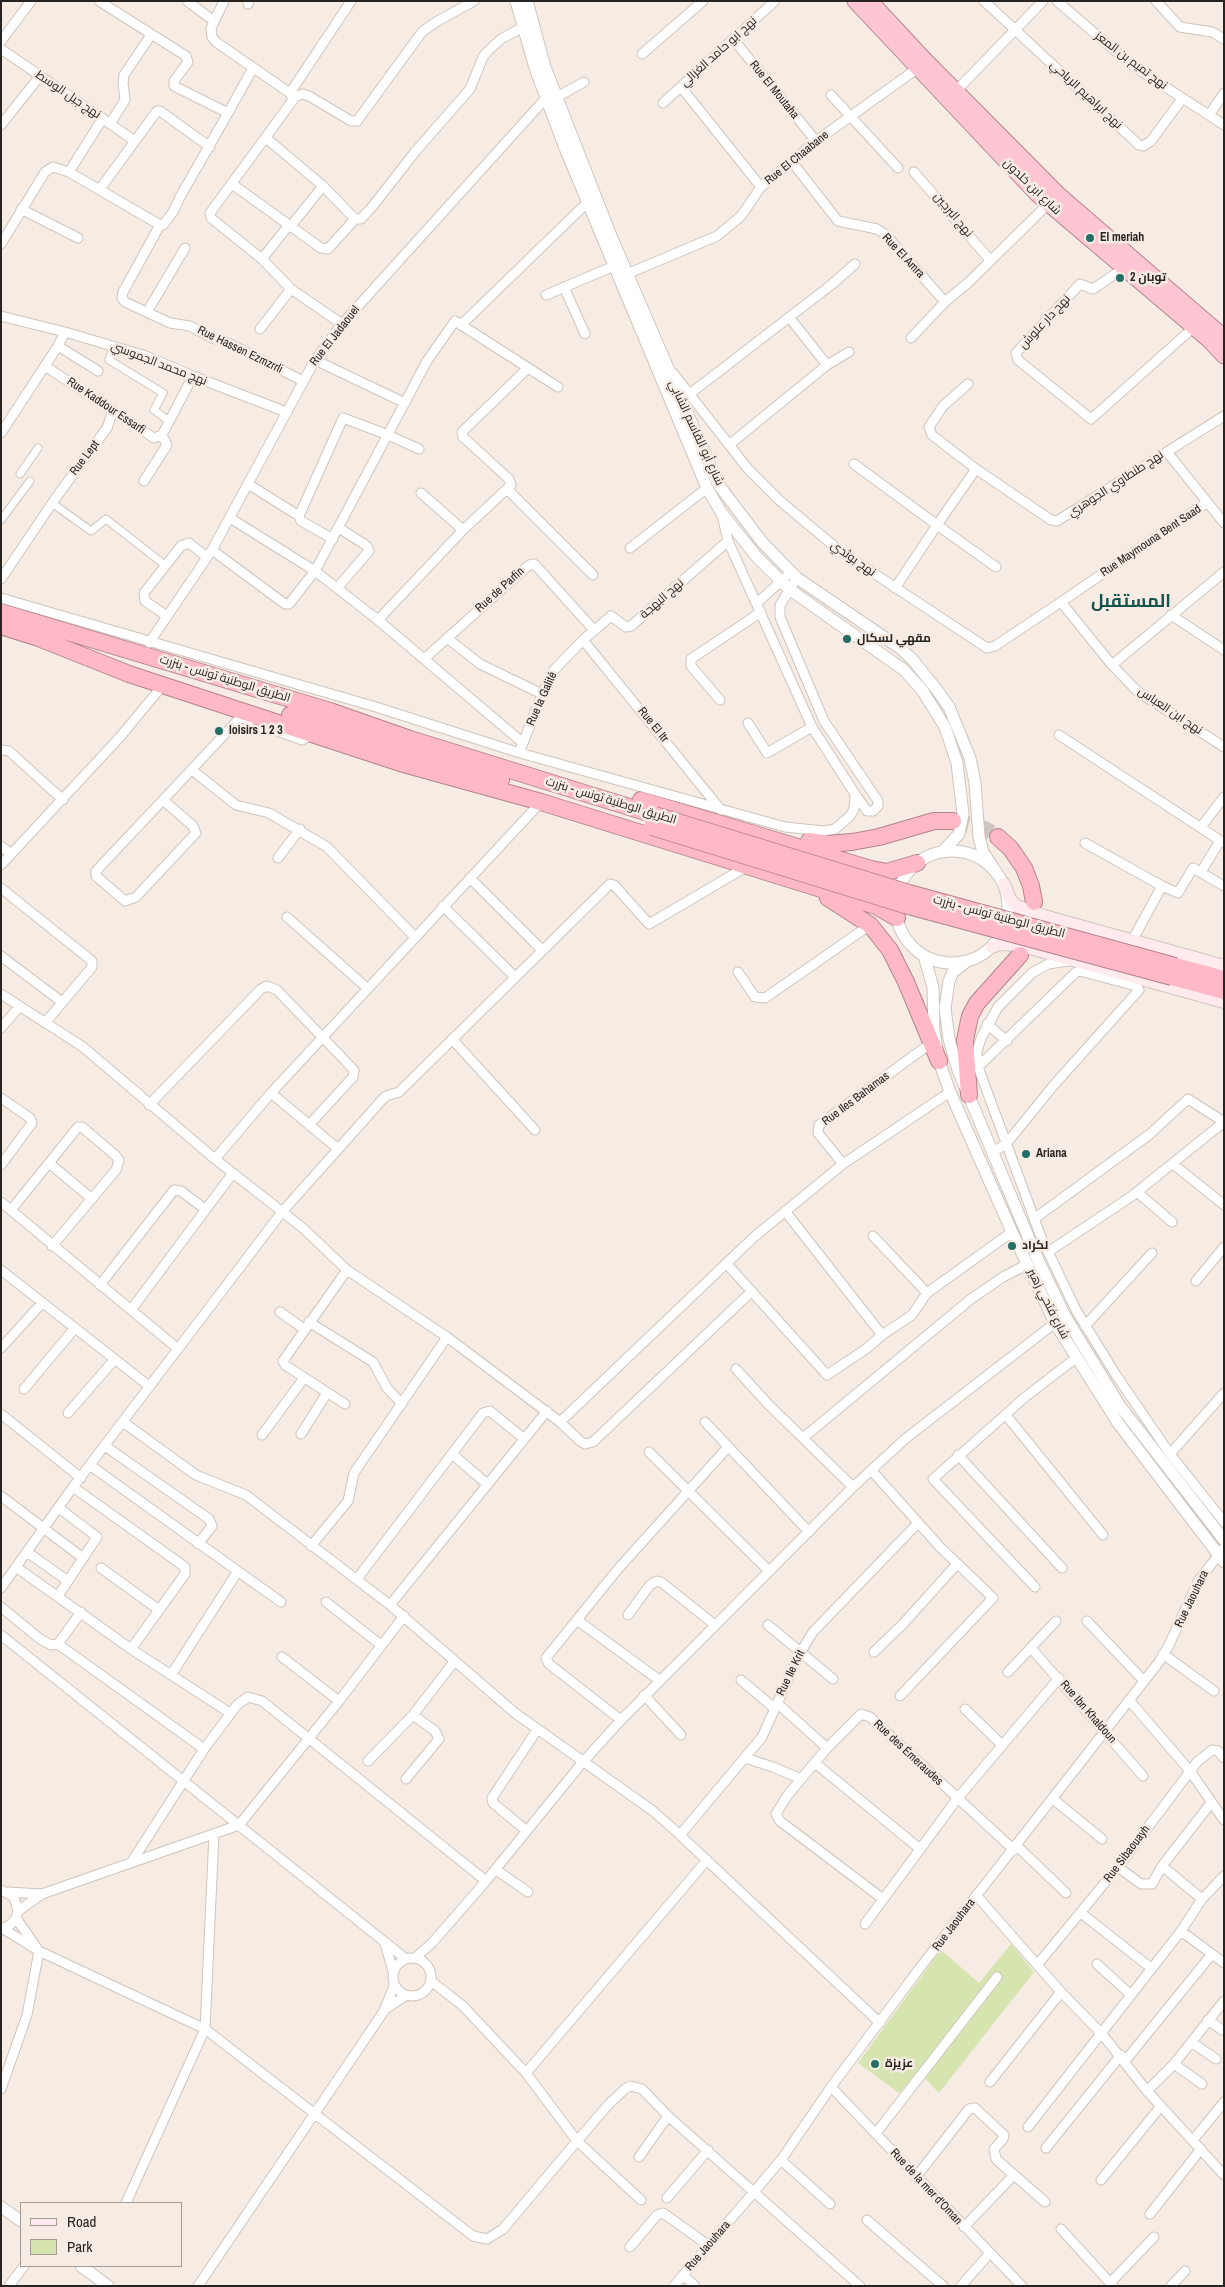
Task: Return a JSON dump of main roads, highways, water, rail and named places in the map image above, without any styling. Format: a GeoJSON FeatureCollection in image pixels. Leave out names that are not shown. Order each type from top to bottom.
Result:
{"type":"FeatureCollection","features":[{"type":"Feature","properties":{"kind":"highway","name":"شارع ابن خلدون"},"geometry":{"type":"LineString","coordinates":[[855,1],[1021,178],[1048,204],[1194,327],[1224,356]]}},
{"type":"Feature","properties":{"kind":"highway","name":"شارع ابن خلدون"},"geometry":{"type":"LineString","coordinates":[[870,1],[956,91],[1074,209],[1224,337]]}},
{"type":"Feature","properties":{"kind":"highway","name":"الطريق الوطنية تونس - بنزرت"},"geometry":{"type":"LineString","coordinates":[[2,623],[42,639],[654,821],[1174,971],[1224,991]]}},
{"type":"Feature","properties":{"kind":"highway","name":"الطريق الوطنية تونس - بنزرت"},"geometry":{"type":"LineString","coordinates":[[2,623],[330,710],[410,740],[654,821]]}},
{"type":"Feature","properties":{"kind":"highway"},"geometry":{"type":"LineString","coordinates":[[42,639],[129,674],[400,763],[541,802],[876,906],[897,918]]}},
{"type":"Feature","properties":{"kind":"highway"},"geometry":{"type":"LineString","coordinates":[[330,710],[424,734],[871,869],[887,872],[917,862]]}},
{"type":"Feature","properties":{"kind":"highway"},"geometry":{"type":"LineString","coordinates":[[764,837],[776,835],[827,844],[879,838],[934,822],[953,821]]}},
{"type":"Feature","properties":{"kind":"highway"},"geometry":{"type":"LineString","coordinates":[[998,837],[1011,849],[1024,868],[1031,886],[1034,902]]}},
{"type":"Feature","properties":{"kind":"highway"},"geometry":{"type":"LineString","coordinates":[[766,873],[826,897],[870,925],[890,950],[899,966],[939,1061]]}},
{"type":"Feature","properties":{"kind":"highway"},"geometry":{"type":"LineString","coordinates":[[969,1095],[965,1040],[970,1016],[977,1002],[1020,955]]}},
{"type":"Feature","properties":{"kind":"highway","name":"الطريق الوطنية تونس - بنزرت"},"geometry":{"type":"LineString","coordinates":[[1174,971],[1224,979]]}},
{"type":"Feature","properties":{"kind":"main road"},"geometry":{"type":"LineString","coordinates":[[1004,884],[1010,899],[1016,906],[1044,916],[1224,966]]}},
{"type":"Feature","properties":{"kind":"main road"},"geometry":{"type":"LineString","coordinates":[[992,947],[1000,944],[1010,944],[1224,1002]]}},
{"type":"Feature","properties":{"kind":"tunnel"},"geometry":{"type":"LineString","coordinates":[[953,821],[985,829],[998,837]]}},
{"type":"Feature","properties":{"kind":"place","name":"El meriah"},"geometry":{"type":"Point","coordinates":[1090,238]}},
{"type":"Feature","properties":{"kind":"place","name":"توبان 2"},"geometry":{"type":"Point","coordinates":[1120,278]}},
{"type":"Feature","properties":{"kind":"place","name":"مقهي لسكال"},"geometry":{"type":"Point","coordinates":[847,639]}},
{"type":"Feature","properties":{"kind":"place","name":"loisirs 1 2 3"},"geometry":{"type":"Point","coordinates":[219,731]}},
{"type":"Feature","properties":{"kind":"place","name":"Ariana"},"geometry":{"type":"Point","coordinates":[1026,1154]}},
{"type":"Feature","properties":{"kind":"place","name":"لكراد"},"geometry":{"type":"Point","coordinates":[1012,1246]}},
{"type":"Feature","properties":{"kind":"place","name":"عزيزة"},"geometry":{"type":"Point","coordinates":[875,2064]}},
{"type":"Feature","properties":{"kind":"district","name":"المستقبل"},"geometry":{"type":"Point","coordinates":[1131,602]}}]}
